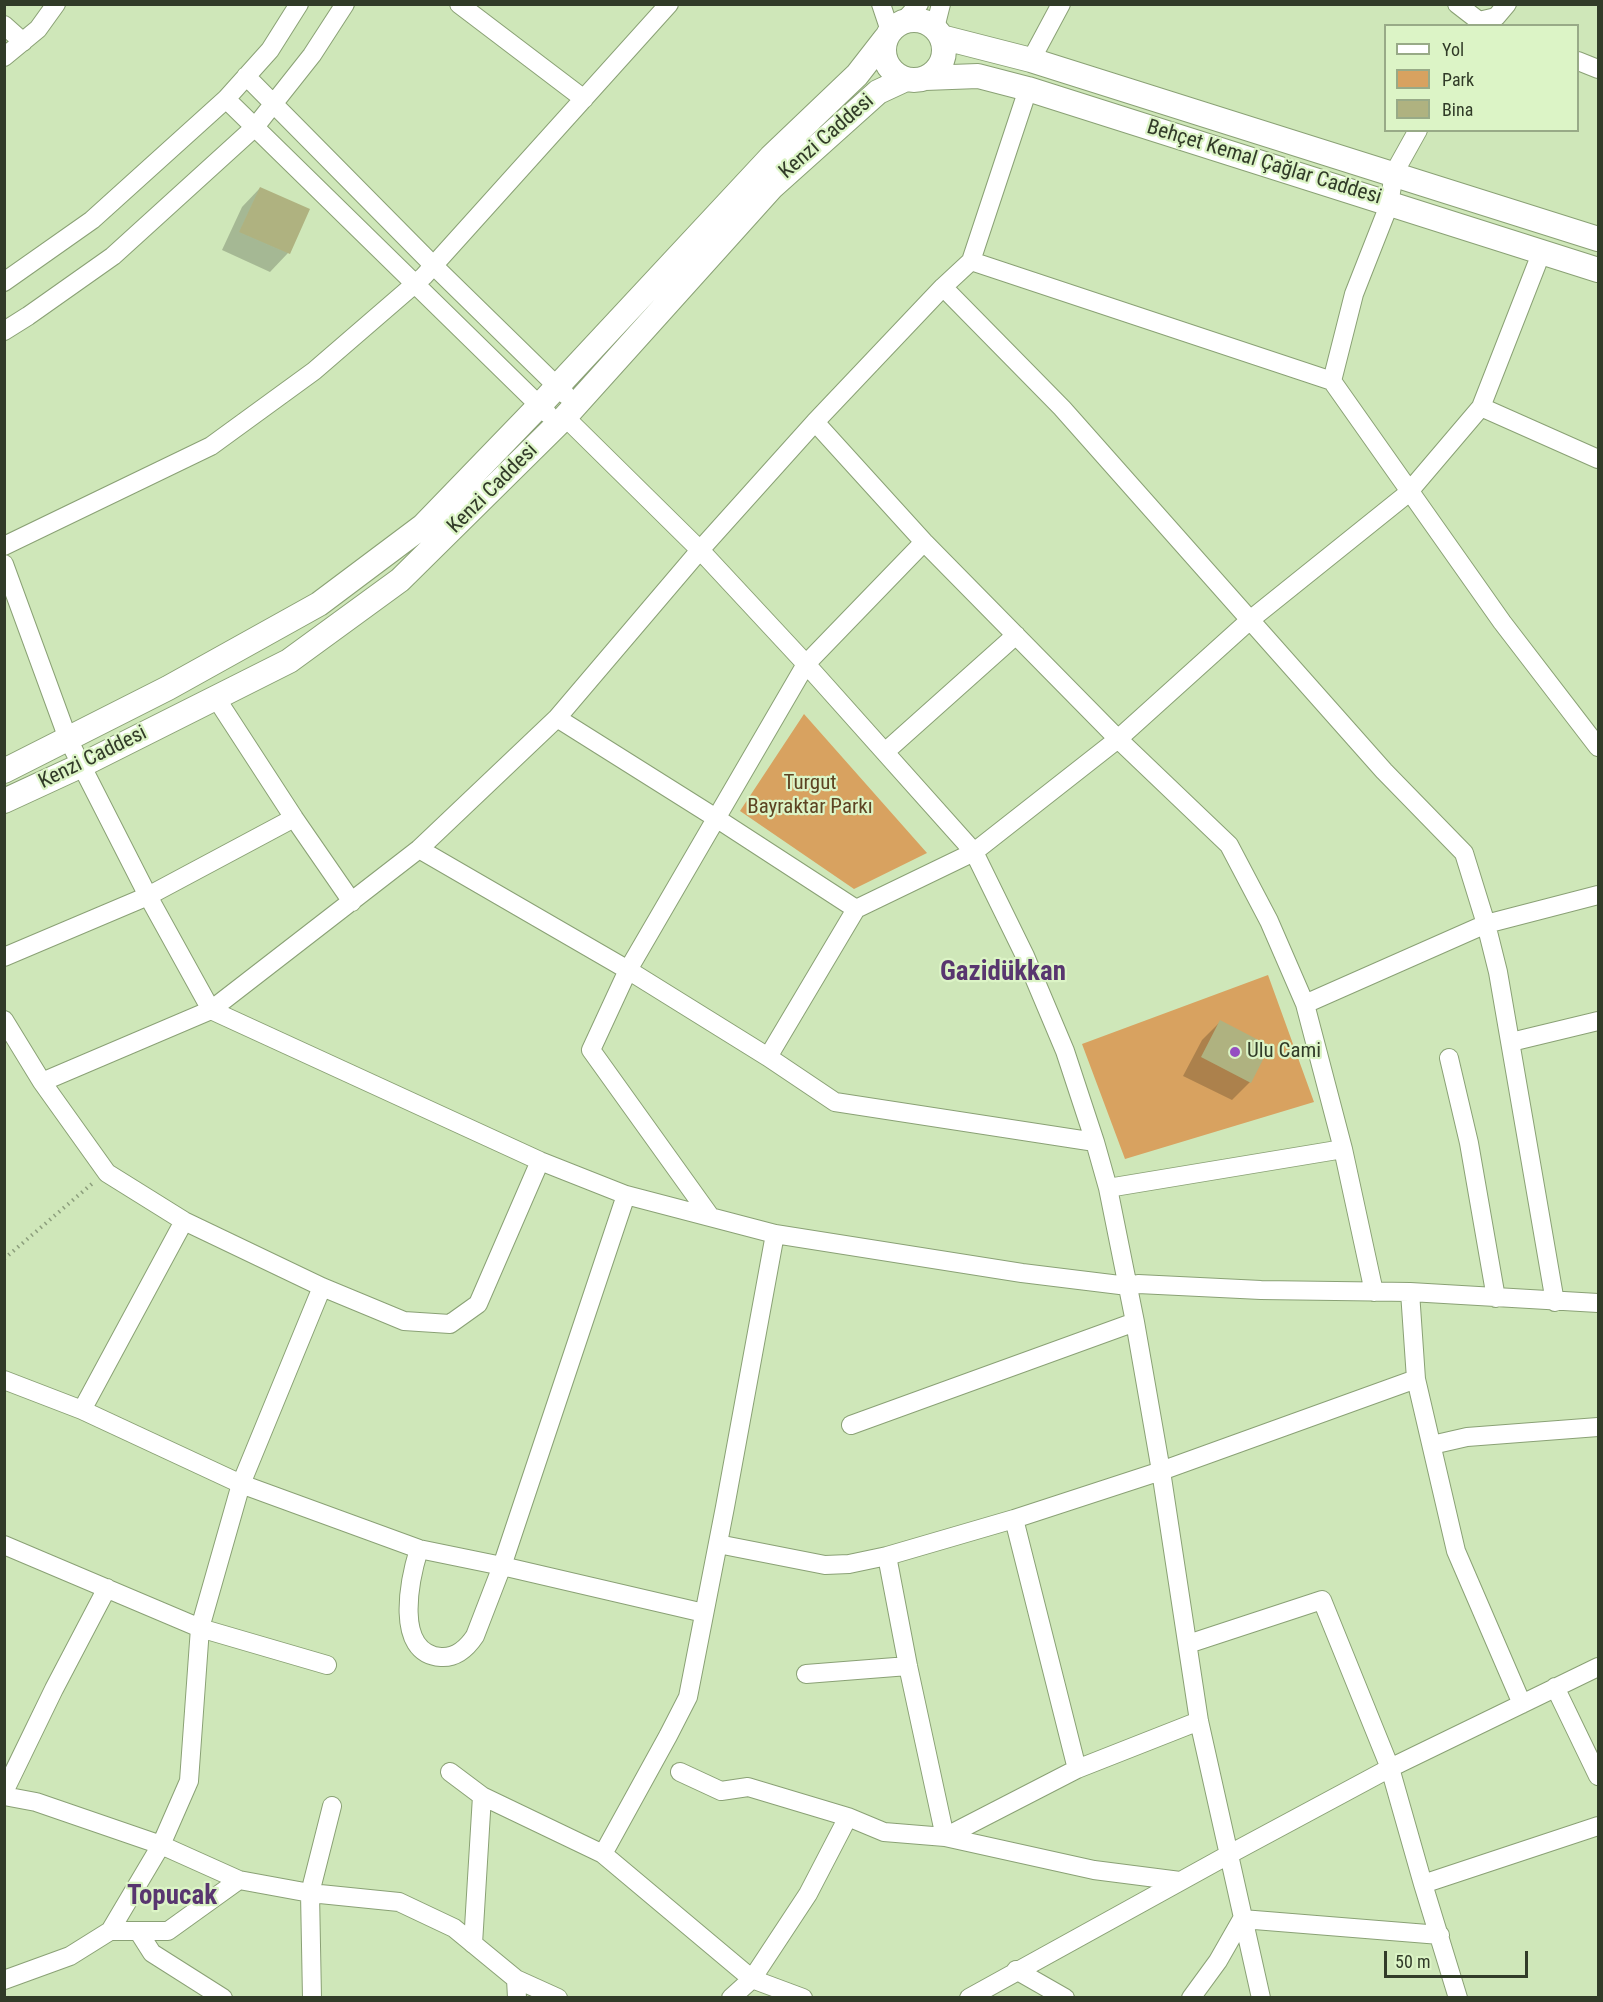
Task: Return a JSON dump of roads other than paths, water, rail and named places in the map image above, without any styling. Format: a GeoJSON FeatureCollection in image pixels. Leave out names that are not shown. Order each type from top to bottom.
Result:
{"type":"FeatureCollection","features":[{"type":"Feature","properties":{"kind":"main road"},"geometry":{"type":"LineString","coordinates":[[917,20],[927,23],[938,32],[944,46],[944,56],[934,73],[915,79],[896,75],[889,68],[884,50],[893,31],[917,20]]}},
{"type":"Feature","properties":{"kind":"main road","name":"Kenzi Caddesi"},"geometry":{"type":"LineString","coordinates":[[4,771],[168,688],[320,604],[423,526],[539,406],[771,156],[858,75],[893,31]]}},
{"type":"Feature","properties":{"kind":"main road","name":"Behçet Kemal Çağlar Caddesi"},"geometry":{"type":"LineString","coordinates":[[938,32],[1599,239]]}},
{"type":"Feature","properties":{"kind":"main road","name":"Behçet Kemal Çağlar Caddesi"},"geometry":{"type":"LineString","coordinates":[[915,79],[978,76],[1028,89],[1542,250],[1599,270]]}},
{"type":"Feature","properties":{"kind":"main road","name":"Kenzi Caddesi"},"geometry":{"type":"LineString","coordinates":[[4,801],[82,765],[289,661],[400,580],[567,415],[772,187],[878,92],[915,79]]}},
{"type":"Feature","properties":{"kind":"street"},"geometry":{"type":"LineString","coordinates":[[4,57],[38,29],[56,4]]}},
{"type":"Feature","properties":{"kind":"street"},"geometry":{"type":"LineString","coordinates":[[4,282],[92,220],[226,99],[270,50],[298,4]]}},
{"type":"Feature","properties":{"kind":"street"},"geometry":{"type":"LineString","coordinates":[[4,331],[113,256],[255,127],[312,55],[345,4]]}},
{"type":"Feature","properties":{"kind":"street"},"geometry":{"type":"LineString","coordinates":[[459,4],[584,99]]}},
{"type":"Feature","properties":{"kind":"street"},"geometry":{"type":"LineString","coordinates":[[4,546],[211,446],[314,371],[433,266],[669,4]]}},
{"type":"Feature","properties":{"kind":"street"},"geometry":{"type":"LineString","coordinates":[[880,4],[893,31],[919,4]]}},
{"type":"Feature","properties":{"kind":"street"},"geometry":{"type":"LineString","coordinates":[[938,32],[941,4]]}},
{"type":"Feature","properties":{"kind":"street"},"geometry":{"type":"LineString","coordinates":[[1030,60],[1061,4]]}},
{"type":"Feature","properties":{"kind":"street"},"geometry":{"type":"LineString","coordinates":[[1457,4],[1482,24],[1496,17],[1507,4]]}},
{"type":"Feature","properties":{"kind":"street"},"geometry":{"type":"LineString","coordinates":[[4,25],[22,42]]}},
{"type":"Feature","properties":{"kind":"street"},"geometry":{"type":"LineString","coordinates":[[1579,61],[1599,69]]}},
{"type":"Feature","properties":{"kind":"street"},"geometry":{"type":"LineString","coordinates":[[246,76],[433,266],[557,386],[567,415],[700,550],[806,664],[974,852],[1025,956],[1065,1051],[1108,1188],[1135,1322],[1161,1471],[1199,1721],[1261,1998]]}},
{"type":"Feature","properties":{"kind":"street"},"geometry":{"type":"LineString","coordinates":[[42,1082],[211,1010],[419,849],[557,718],[700,550],[815,422],[943,287],[971,261],[1028,89]]}},
{"type":"Feature","properties":{"kind":"street"},"geometry":{"type":"LineString","coordinates":[[226,99],[539,406],[567,415]]}},
{"type":"Feature","properties":{"kind":"street"},"geometry":{"type":"LineString","coordinates":[[1332,381],[1354,294],[1389,203],[1394,175],[1417,132]]}},
{"type":"Feature","properties":{"kind":"street"},"geometry":{"type":"LineString","coordinates":[[768,1057],[856,909],[974,852],[1118,739],[1250,620],[1410,490],[1481,407],[1542,250]]}},
{"type":"Feature","properties":{"kind":"street"},"geometry":{"type":"LineString","coordinates":[[971,261],[1332,381],[1502,622],[1599,747]]}},
{"type":"Feature","properties":{"kind":"street"},"geometry":{"type":"LineString","coordinates":[[943,287],[1062,408],[1384,771],[1464,853],[1498,972],[1555,1302]]}},
{"type":"Feature","properties":{"kind":"street"},"geometry":{"type":"LineString","coordinates":[[1481,407],[1599,459]]}},
{"type":"Feature","properties":{"kind":"street"},"geometry":{"type":"LineString","coordinates":[[815,422],[924,543],[1118,739],[1229,845],[1269,921],[1305,1004],[1343,1149],[1374,1292]]}},
{"type":"Feature","properties":{"kind":"street"},"geometry":{"type":"LineString","coordinates":[[711,1216],[591,1050],[628,970],[806,664],[924,543]]}},
{"type":"Feature","properties":{"kind":"street"},"geometry":{"type":"LineString","coordinates":[[4,564],[68,739],[148,896],[211,1010],[540,1161],[626,1195],[775,1234],[1022,1273],[1128,1286],[1138,1284],[1261,1290],[1410,1292],[1599,1303]]}},
{"type":"Feature","properties":{"kind":"street"},"geometry":{"type":"LineString","coordinates":[[885,752],[1016,635]]}},
{"type":"Feature","properties":{"kind":"street"},"geometry":{"type":"LineString","coordinates":[[216,698],[352,902]]}},
{"type":"Feature","properties":{"kind":"street"},"geometry":{"type":"LineString","coordinates":[[557,718],[856,909]]}},
{"type":"Feature","properties":{"kind":"street"},"geometry":{"type":"LineString","coordinates":[[4,957],[148,896],[294,818]]}},
{"type":"Feature","properties":{"kind":"street"},"geometry":{"type":"LineString","coordinates":[[419,849],[628,970],[768,1057],[835,1102],[1095,1142]]}},
{"type":"Feature","properties":{"kind":"street"},"geometry":{"type":"LineString","coordinates":[[1305,1004],[1486,924],[1599,896]]}},
{"type":"Feature","properties":{"kind":"street"},"geometry":{"type":"LineString","coordinates":[[4,1020],[42,1082],[107,1173],[184,1221],[322,1287],[404,1321],[450,1324],[478,1304],[540,1161]]}},
{"type":"Feature","properties":{"kind":"street"},"geometry":{"type":"LineString","coordinates":[[1510,1042],[1599,1021]]}},
{"type":"Feature","properties":{"kind":"street"},"geometry":{"type":"LineString","coordinates":[[1449,1058],[1469,1143],[1496,1298]]}},
{"type":"Feature","properties":{"kind":"street"},"geometry":{"type":"LineString","coordinates":[[1108,1188],[1343,1149]]}},
{"type":"Feature","properties":{"kind":"street"},"geometry":{"type":"LineString","coordinates":[[419,1549],[408,1595],[412,1633],[419,1647],[425,1652],[439,1657],[454,1655],[470,1644],[475,1636],[502,1566],[626,1195]]}},
{"type":"Feature","properties":{"kind":"street"},"geometry":{"type":"LineString","coordinates":[[81,1410],[184,1221]]}},
{"type":"Feature","properties":{"kind":"street"},"geometry":{"type":"LineString","coordinates":[[603,1854],[688,1697],[775,1234]]}},
{"type":"Feature","properties":{"kind":"street"},"geometry":{"type":"LineString","coordinates":[[4,1980],[70,1956],[110,1931],[161,1845],[189,1781],[200,1628],[241,1484],[322,1287]]}},
{"type":"Feature","properties":{"kind":"street"},"geometry":{"type":"LineString","coordinates":[[1410,1292],[1416,1379],[1456,1551],[1522,1704]]}},
{"type":"Feature","properties":{"kind":"street"},"geometry":{"type":"LineString","coordinates":[[851,1425],[1135,1322]]}},
{"type":"Feature","properties":{"kind":"street"},"geometry":{"type":"LineString","coordinates":[[718,1544],[825,1565],[849,1564],[886,1556],[1014,1519],[1161,1471],[1416,1379]]}},
{"type":"Feature","properties":{"kind":"street"},"geometry":{"type":"LineString","coordinates":[[4,1380],[81,1410],[241,1484],[419,1549],[704,1613]]}},
{"type":"Feature","properties":{"kind":"street"},"geometry":{"type":"LineString","coordinates":[[1432,1445],[1467,1437],[1599,1427]]}},
{"type":"Feature","properties":{"kind":"street"},"geometry":{"type":"LineString","coordinates":[[1014,1519],[1077,1769]]}},
{"type":"Feature","properties":{"kind":"street"},"geometry":{"type":"LineString","coordinates":[[4,1545],[200,1628],[327,1665]]}},
{"type":"Feature","properties":{"kind":"street"},"geometry":{"type":"LineString","coordinates":[[886,1556],[945,1837]]}},
{"type":"Feature","properties":{"kind":"street"},"geometry":{"type":"LineString","coordinates":[[4,1792],[107,1588]]}},
{"type":"Feature","properties":{"kind":"street"},"geometry":{"type":"LineString","coordinates":[[1188,1644],[1322,1600],[1390,1768],[1458,1998]]}},
{"type":"Feature","properties":{"kind":"street"},"geometry":{"type":"LineString","coordinates":[[806,1674],[908,1666]]}},
{"type":"Feature","properties":{"kind":"street"},"geometry":{"type":"LineString","coordinates":[[969,1998],[1016,1970],[1390,1768],[1599,1667]]}},
{"type":"Feature","properties":{"kind":"street"},"geometry":{"type":"LineString","coordinates":[[1555,1687],[1599,1776]]}},
{"type":"Feature","properties":{"kind":"street"},"geometry":{"type":"LineString","coordinates":[[945,1837],[1077,1769],[1199,1721]]}},
{"type":"Feature","properties":{"kind":"street"},"geometry":{"type":"LineString","coordinates":[[450,1772],[482,1796],[603,1854],[752,1979],[803,1998]]}},
{"type":"Feature","properties":{"kind":"street"},"geometry":{"type":"LineString","coordinates":[[680,1772],[721,1791],[748,1787],[848,1817],[884,1832],[945,1837],[1094,1870],[1180,1881]]}},
{"type":"Feature","properties":{"kind":"street"},"geometry":{"type":"LineString","coordinates":[[4,1796],[36,1802],[161,1845],[240,1880],[310,1893],[399,1902],[454,1928],[516,1988],[558,1998]]}},
{"type":"Feature","properties":{"kind":"street"},"geometry":{"type":"LineString","coordinates":[[473,1944],[482,1796]]}},
{"type":"Feature","properties":{"kind":"street"},"geometry":{"type":"LineString","coordinates":[[312,1998],[310,1893],[332,1806]]}},
{"type":"Feature","properties":{"kind":"street"},"geometry":{"type":"LineString","coordinates":[[731,1998],[752,1979],[808,1894],[848,1817]]}},
{"type":"Feature","properties":{"kind":"street"},"geometry":{"type":"LineString","coordinates":[[1423,1884],[1599,1826]]}},
{"type":"Feature","properties":{"kind":"street"},"geometry":{"type":"LineString","coordinates":[[110,1931],[168,1931],[240,1880]]}},
{"type":"Feature","properties":{"kind":"street"},"geometry":{"type":"LineString","coordinates":[[1242,1919],[1440,1935]]}},
{"type":"Feature","properties":{"kind":"street"},"geometry":{"type":"LineString","coordinates":[[1191,1998],[1218,1961],[1242,1919]]}},
{"type":"Feature","properties":{"kind":"street"},"geometry":{"type":"LineString","coordinates":[[138,1931],[152,1953],[223,1998]]}},
{"type":"Feature","properties":{"kind":"street"},"geometry":{"type":"LineString","coordinates":[[1016,1970],[1065,1998]]}},
{"type":"Feature","properties":{"kind":"place","name":"Ulu Cami"},"geometry":{"type":"Point","coordinates":[1235,1052]}},
{"type":"Feature","properties":{"kind":"district","name":"Gazidükkan"},"geometry":{"type":"Point","coordinates":[1003,973]}},
{"type":"Feature","properties":{"kind":"district","name":"Topucak"},"geometry":{"type":"Point","coordinates":[172,1897]}},
{"type":"Feature","properties":{"kind":"park label","name":"Turgut Bayraktar Parkı"},"geometry":{"type":"Point","coordinates":[810,796]}}]}
